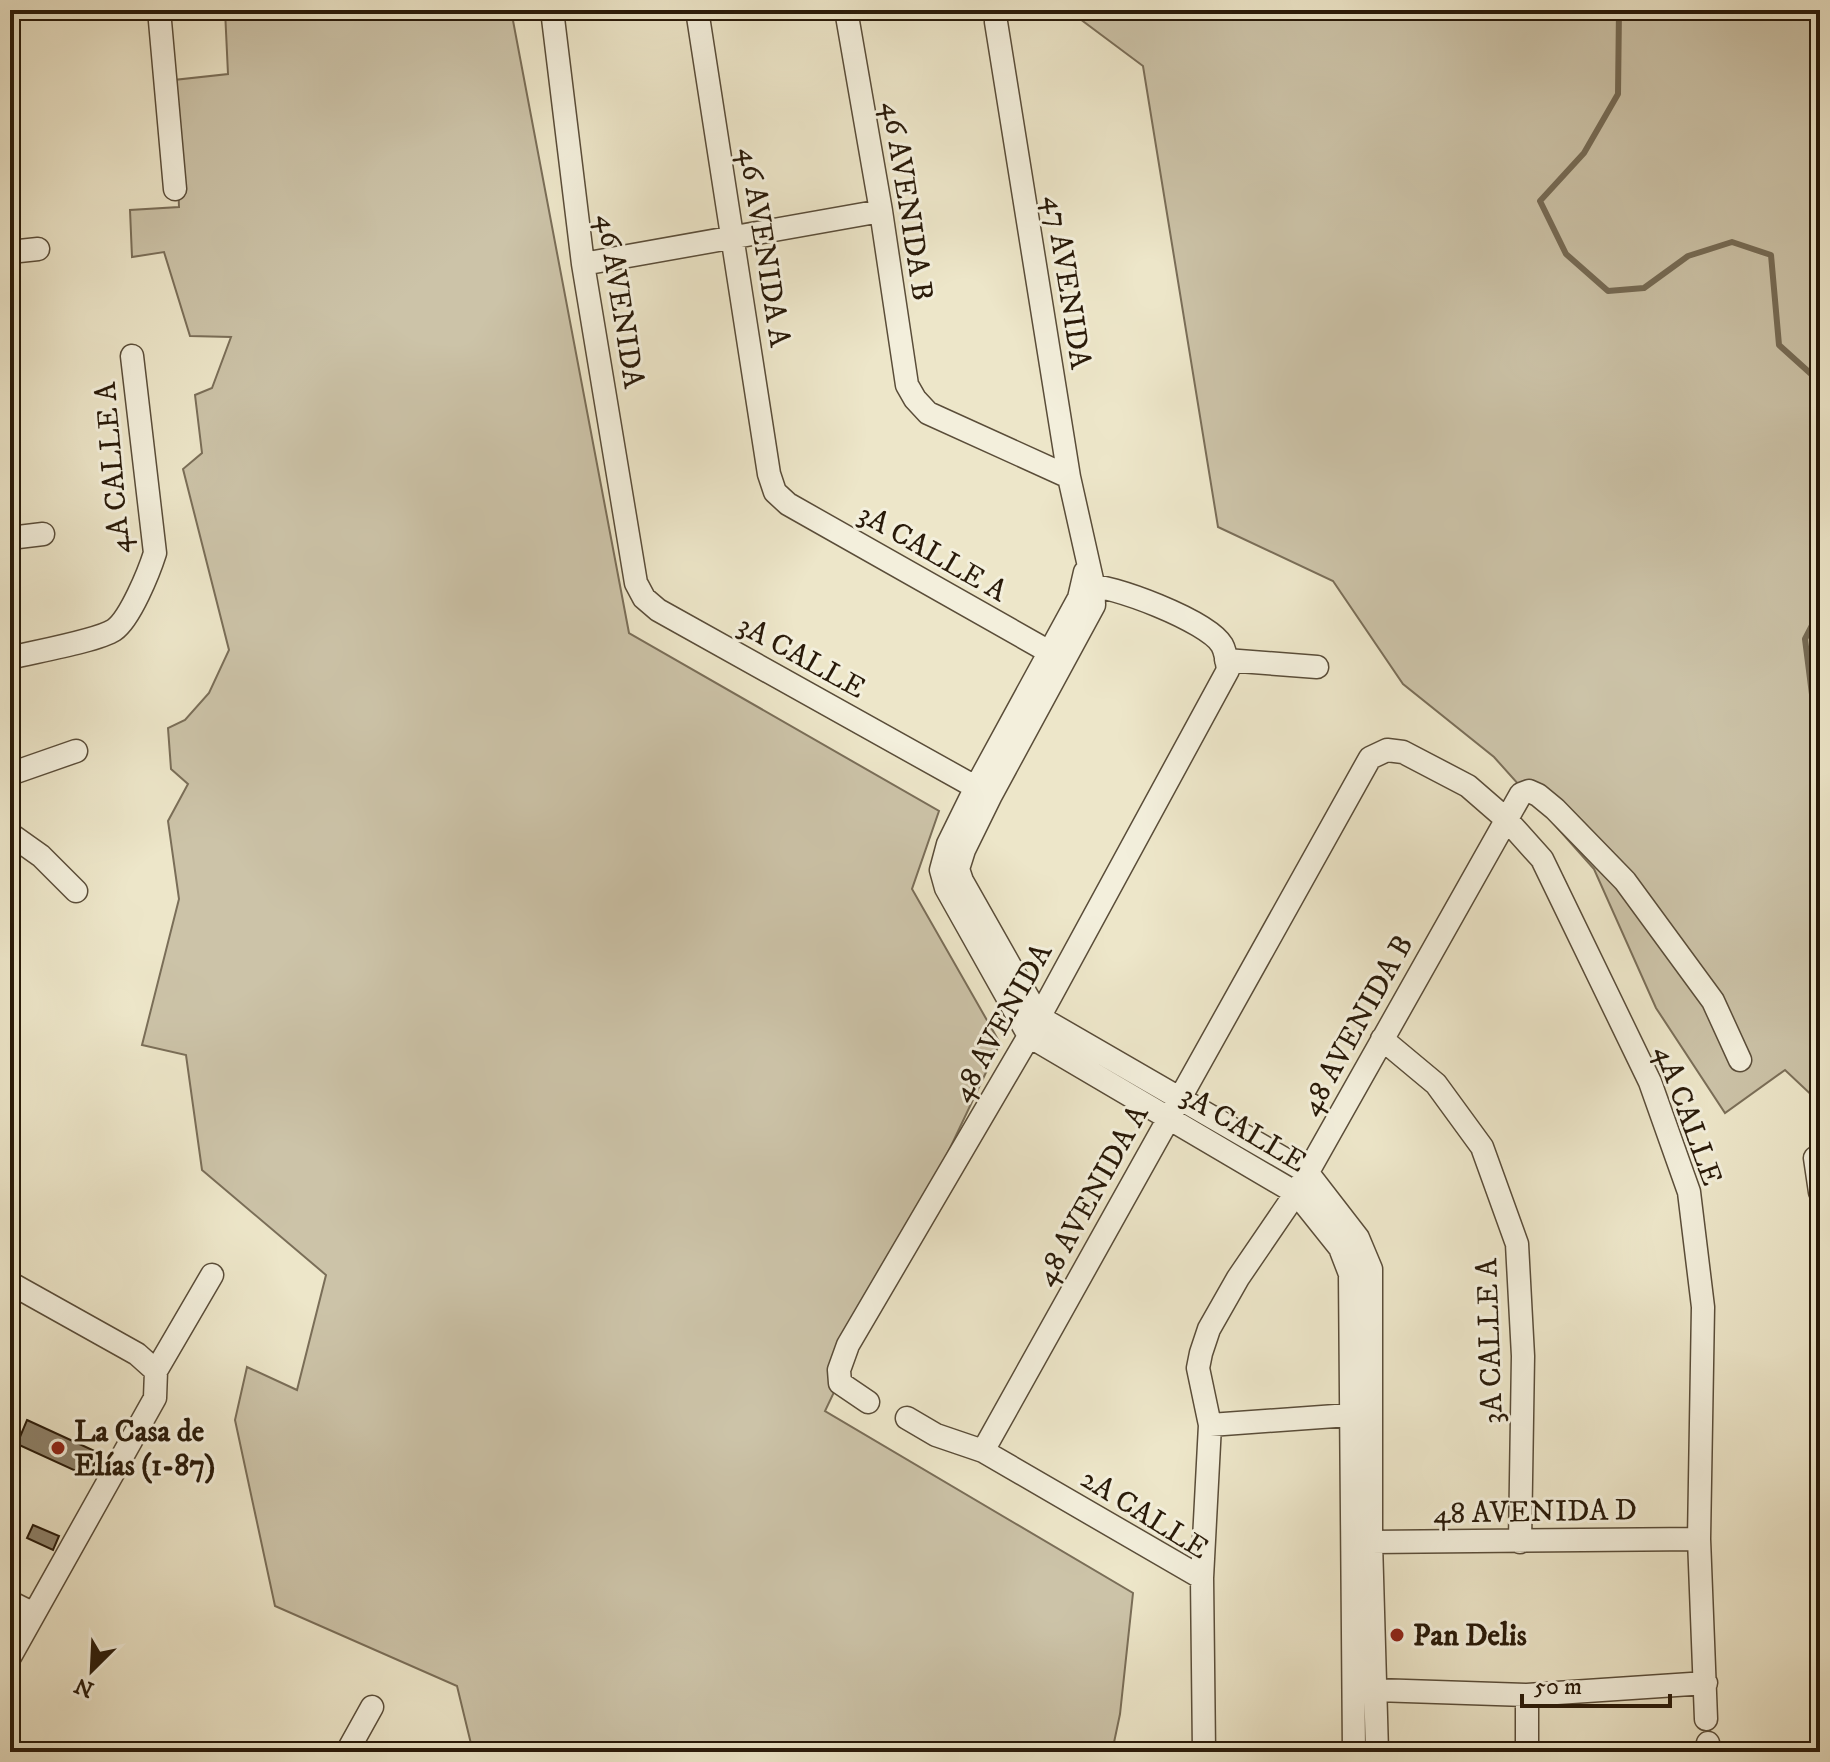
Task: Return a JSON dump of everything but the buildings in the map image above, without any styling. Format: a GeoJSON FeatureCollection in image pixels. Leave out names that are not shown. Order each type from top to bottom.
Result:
{"type":"FeatureCollection","features":[{"type":"Feature","properties":{"kind":"street"},"geometry":{"type":"LineString","coordinates":[[159,10],[175,189]]}},
{"type":"Feature","properties":{"kind":"street","name":"46 AVENIDA"},"geometry":{"type":"LineString","coordinates":[[552,10],[583,264],[636,583],[644,598]]}},
{"type":"Feature","properties":{"kind":"street","name":"46 AVENIDA A"},"geometry":{"type":"LineString","coordinates":[[697,10],[769,474],[775,492]]}},
{"type":"Feature","properties":{"kind":"street","name":"46 AVENIDA B"},"geometry":{"type":"LineString","coordinates":[[846,10],[907,385],[928,413],[1069,477]]}},
{"type":"Feature","properties":{"kind":"street","name":"47 AVENIDA"},"geometry":{"type":"LineString","coordinates":[[996,10],[1069,477],[1088,577]]}},
{"type":"Feature","properties":{"kind":"street"},"geometry":{"type":"LineString","coordinates":[[583,264],[881,211]]}},
{"type":"Feature","properties":{"kind":"street"},"geometry":{"type":"LineString","coordinates":[[10,252],[38,249]]}},
{"type":"Feature","properties":{"kind":"street","name":"4A CALLE A"},"geometry":{"type":"LineString","coordinates":[[10,658],[115,630],[148,575],[155,553],[132,356]]}},
{"type":"Feature","properties":{"kind":"street","name":"3A CALLE A"},"geometry":{"type":"LineString","coordinates":[[775,492],[788,504],[1057,657]]}},
{"type":"Feature","properties":{"kind":"street"},"geometry":{"type":"LineString","coordinates":[[10,538],[43,534]]}},
{"type":"Feature","properties":{"kind":"street"},"geometry":{"type":"LineString","coordinates":[[1088,577],[1195,623],[1221,644],[1226,660],[1317,667]]}},
{"type":"Feature","properties":{"kind":"street","name":"3A CALLE"},"geometry":{"type":"LineString","coordinates":[[1088,577],[1057,657],[983,791],[958,869],[1034,1027],[1174,1108],[1307,1172],[1358,1238],[1371,1269],[1362,1414],[1354,1752]]}},
{"type":"Feature","properties":{"kind":"street","name":"3A CALLE"},"geometry":{"type":"LineString","coordinates":[[644,598],[658,610],[983,791]]}},
{"type":"Feature","properties":{"kind":"street","name":"48 AVENIDA"},"geometry":{"type":"LineString","coordinates":[[868,1402],[840,1383],[839,1370],[848,1345],[1034,1027],[1224,679],[1228,670],[1226,660]]}},
{"type":"Feature","properties":{"kind":"street","name":"4A CALLE"},"geometry":{"type":"LineString","coordinates":[[1370,758],[1387,750],[1403,752],[1468,786],[1506,819],[1542,859],[1650,1082],[1689,1192],[1703,1307],[1699,1539],[1706,1719]]}},
{"type":"Feature","properties":{"kind":"street"},"geometry":{"type":"LineString","coordinates":[[10,774],[76,751]]}},
{"type":"Feature","properties":{"kind":"street","name":"48 AVENIDA A"},"geometry":{"type":"LineString","coordinates":[[983,1451],[1370,758]]}},
{"type":"Feature","properties":{"kind":"street","name":"48 AVENIDA B"},"geometry":{"type":"LineString","coordinates":[[1202,1578],[1210,1425],[1198,1368],[1209,1329],[1238,1278],[1296,1193],[1521,794],[1529,791],[1538,795],[1577,830],[1625,881],[1706,991],[1740,1060]]}},
{"type":"Feature","properties":{"kind":"street"},"geometry":{"type":"LineString","coordinates":[[10,834],[41,856],[76,891]]}},
{"type":"Feature","properties":{"kind":"street","name":"3A CALLE A"},"geometry":{"type":"LineString","coordinates":[[1382,1039],[1436,1084],[1482,1147],[1517,1244],[1523,1356],[1520,1542]]}},
{"type":"Feature","properties":{"kind":"street","name":"3A CALLE"},"geometry":{"type":"LineString","coordinates":[[1174,1108],[1296,1193],[1340,1248],[1350,1274],[1371,1542],[1377,1752]]}},
{"type":"Feature","properties":{"kind":"street"},"geometry":{"type":"LineString","coordinates":[[1815,1158],[1820,1192]]}},
{"type":"Feature","properties":{"kind":"street"},"geometry":{"type":"LineString","coordinates":[[10,1657],[155,1398],[156,1371],[212,1275]]}},
{"type":"Feature","properties":{"kind":"street"},"geometry":{"type":"LineString","coordinates":[[10,1283],[137,1354],[156,1371]]}},
{"type":"Feature","properties":{"kind":"street"},"geometry":{"type":"LineString","coordinates":[[1210,1425],[1362,1414]]}},
{"type":"Feature","properties":{"kind":"street","name":"2A CALLE"},"geometry":{"type":"LineString","coordinates":[[907,1418],[936,1435],[983,1451],[1202,1578],[1204,1752]]}},
{"type":"Feature","properties":{"kind":"street","name":"48 AVENIDA D"},"geometry":{"type":"LineString","coordinates":[[1371,1542],[1699,1539]]}},
{"type":"Feature","properties":{"kind":"street"},"geometry":{"type":"LineString","coordinates":[[10,1602],[34,1614]]}},
{"type":"Feature","properties":{"kind":"street"},"geometry":{"type":"LineString","coordinates":[[1376,1690],[1527,1695],[1706,1683]]}},
{"type":"Feature","properties":{"kind":"street"},"geometry":{"type":"LineString","coordinates":[[1527,1695],[1527,1752]]}},
{"type":"Feature","properties":{"kind":"street"},"geometry":{"type":"LineString","coordinates":[[347,1752],[372,1707]]}},
{"type":"Feature","properties":{"kind":"shaded area"},"geometry":{"type":"Polygon","coordinates":[[[225,10],[511,10],[629,633],[939,811],[912,889],[1000,1043],[825,1411],[1133,1593],[1120,1714],[1112,1752],[473,1752],[457,1686],[275,1606],[235,1420],[247,1367],[297,1390],[326,1275],[202,1170],[186,1055],[142,1045],[179,899],[168,821],[188,784],[171,769],[168,728],[185,720],[209,693],[229,650],[183,469],[202,453],[195,395],[212,388],[231,337],[190,336],[164,252],[132,257],[130,210],[179,207],[174,80],[228,74],[225,10]]]}},
{"type":"Feature","properties":{"kind":"shaded area"},"geometry":{"type":"Polygon","coordinates":[[[1068,10],[1820,10],[1820,1103],[1785,1070],[1725,1113],[1656,1008],[1594,869],[1494,757],[1403,684],[1333,581],[1218,527],[1143,66],[1068,10]]]}},
{"type":"Feature","properties":{"kind":"waterway"},"geometry":{"type":"LineString","coordinates":[[1619,10],[1618,94],[1584,153],[1540,201],[1566,254],[1608,291],[1644,288],[1688,256],[1732,242],[1771,255],[1779,345],[1820,382]]}},
{"type":"Feature","properties":{"kind":"waterway"},"geometry":{"type":"LineString","coordinates":[[1820,610],[1805,639],[1815,718],[1820,725]]}},
{"type":"Feature","properties":{"kind":"place","name":"La Casa de Elías (1-87)"},"geometry":{"type":"Point","coordinates":[58,1448]}},
{"type":"Feature","properties":{"kind":"place","name":"Pan Delis"},"geometry":{"type":"Point","coordinates":[1397,1635]}}]}
